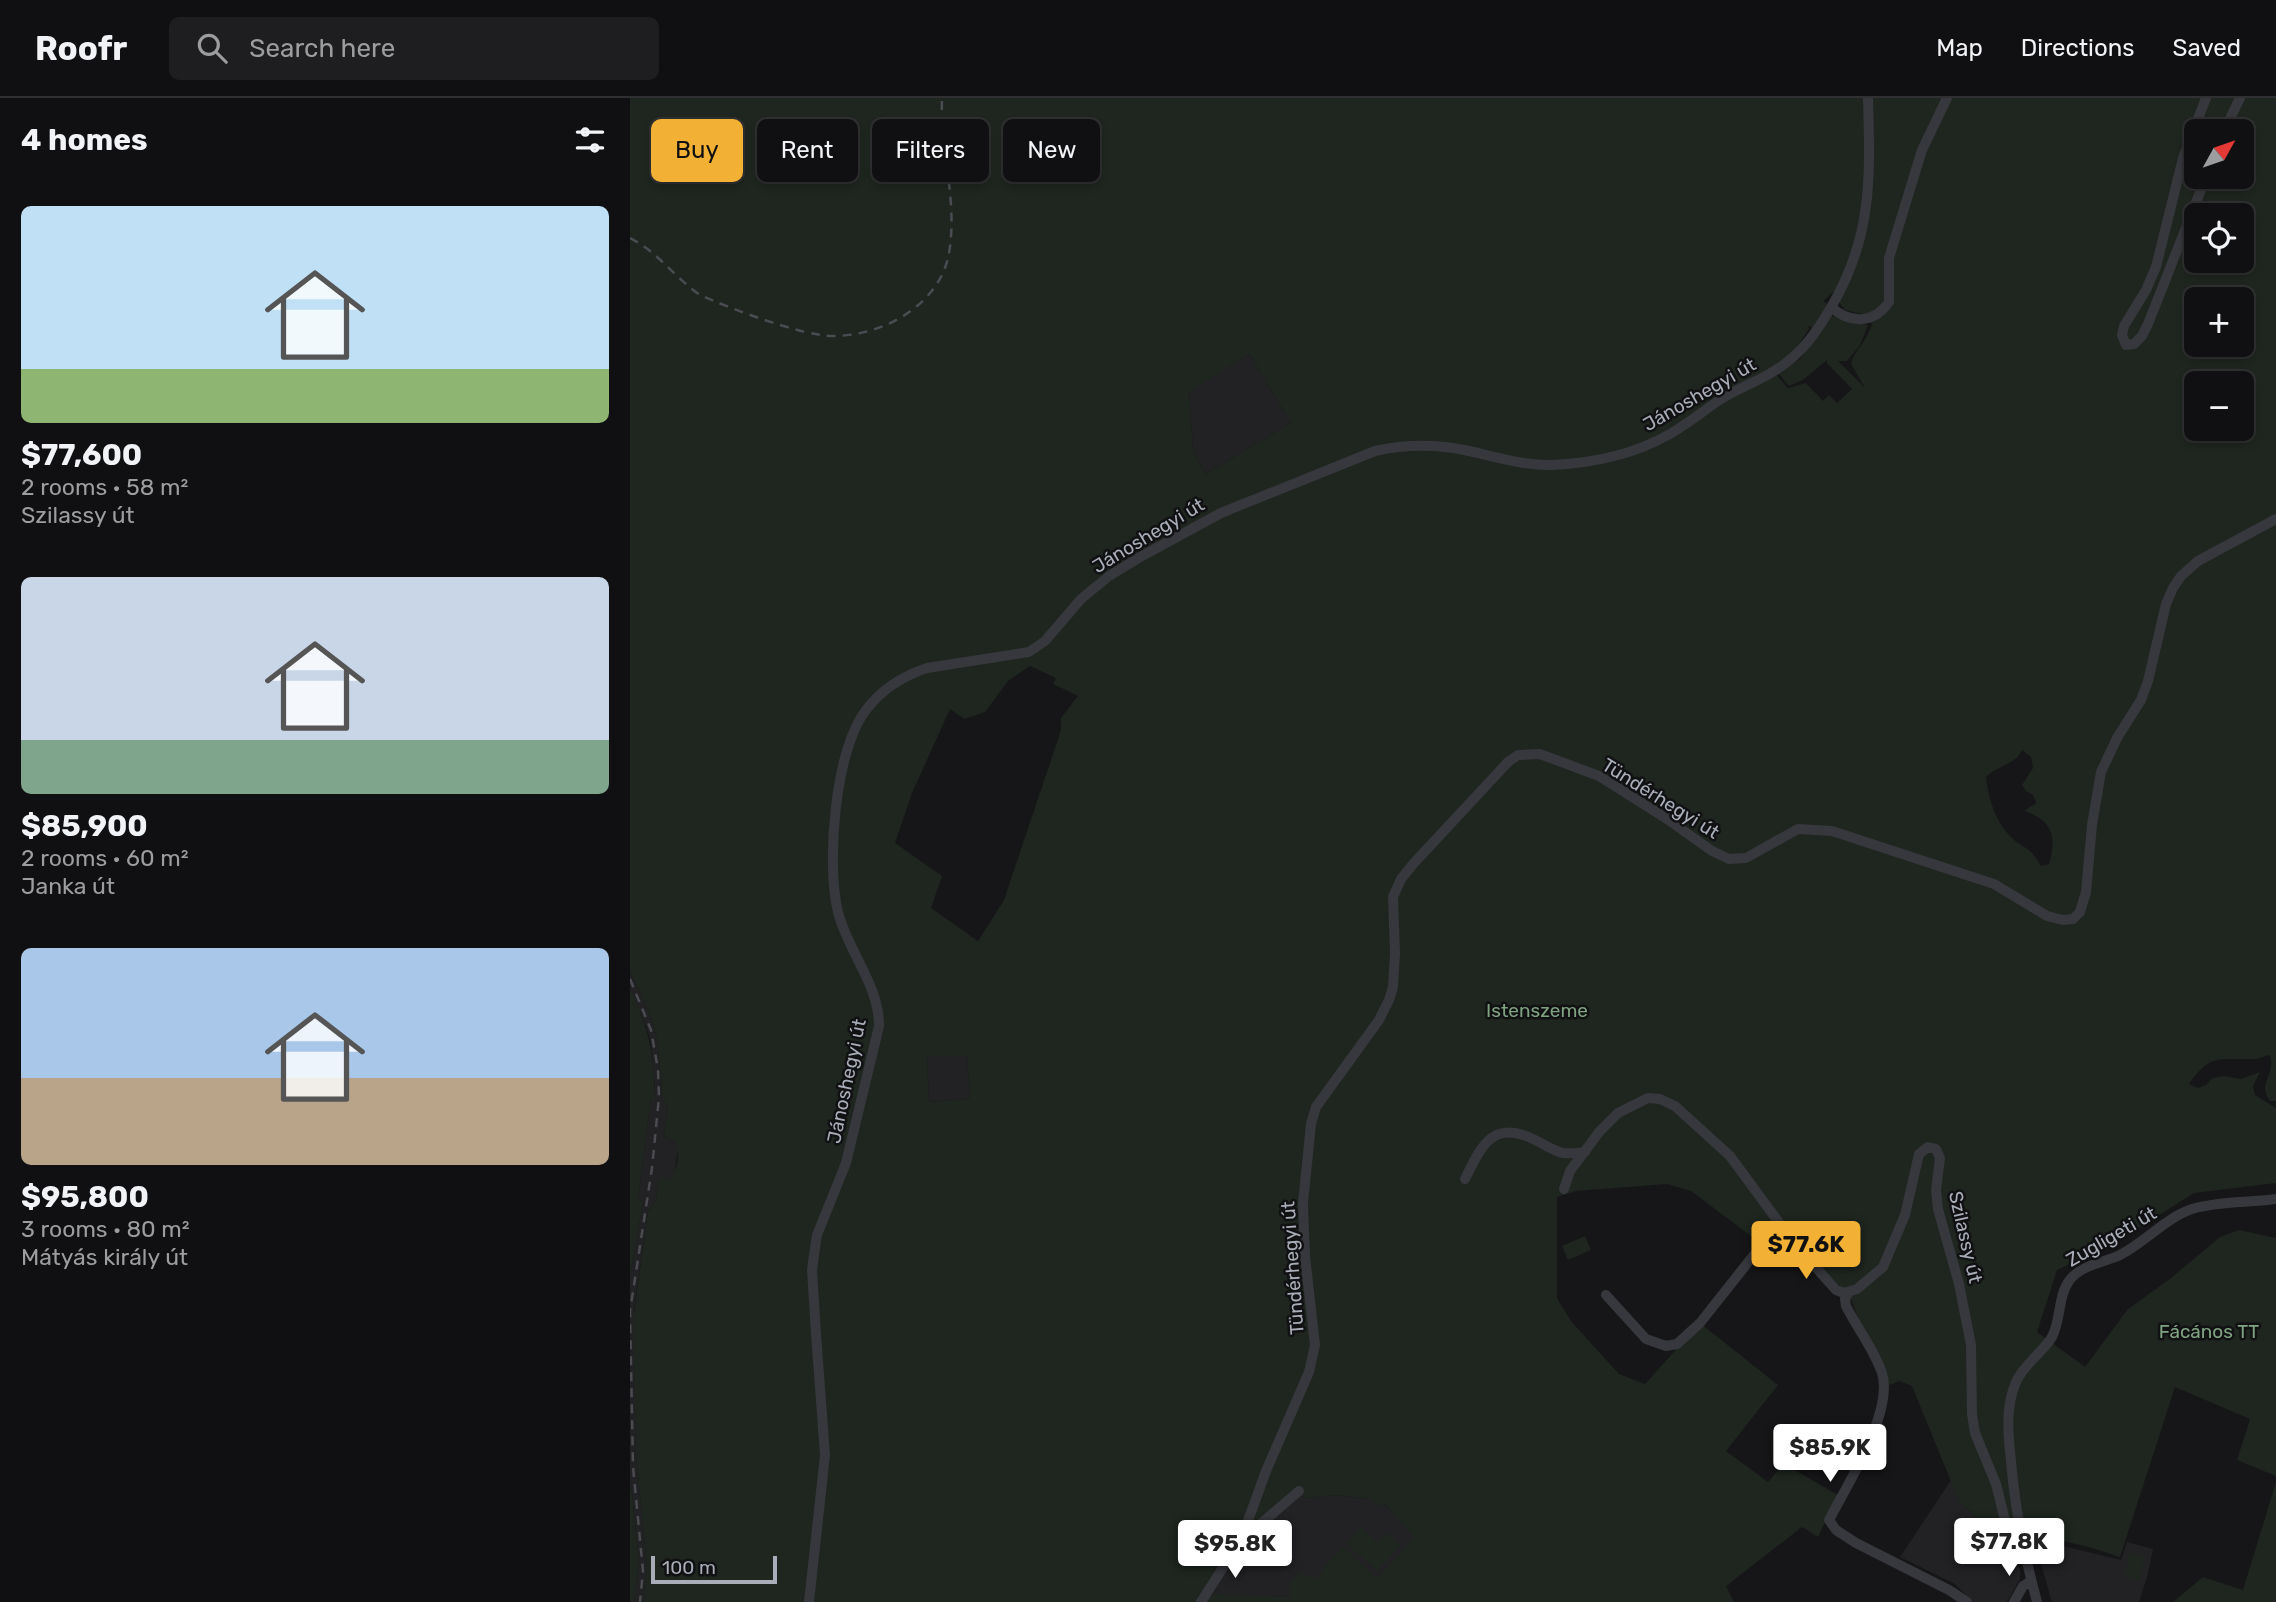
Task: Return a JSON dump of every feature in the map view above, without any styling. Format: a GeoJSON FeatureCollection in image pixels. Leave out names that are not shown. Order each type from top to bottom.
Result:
{"type":"FeatureCollection","features":[{"type":"Feature","properties":{"kind":"street","name":"Jánoshegyi út"},"geometry":{"type":"LineString","coordinates":[[809,1602],[825,1455],[812,1270],[817,1235],[846,1163],[879,1026],[879,1010],[875,996],[843,929],[833,884],[837,801],[853,733],[866,710],[885,691],[915,672],[1029,652],[1045,641],[1081,599],[1109,576],[1142,556],[1220,513],[1375,451],[1397,446],[1430,445],[1514,462],[1551,465],[1606,458],[1669,435],[1726,396],[1775,371],[1804,348],[1831,307],[1854,261],[1867,212],[1868,98]]}},
{"type":"Feature","properties":{"kind":"street"},"geometry":{"type":"LineString","coordinates":[[1831,307],[1846,318],[1859,319],[1876,315],[1889,302],[1888,267],[1898,228],[1922,150],[1947,98]]}},
{"type":"Feature","properties":{"kind":"street"},"geometry":{"type":"LineString","coordinates":[[2198,119],[2206,98]]}},
{"type":"Feature","properties":{"kind":"street"},"geometry":{"type":"LineString","coordinates":[[2230,119],[2240,98]]}},
{"type":"Feature","properties":{"kind":"street"},"geometry":{"type":"LineString","coordinates":[[2184,155],[2156,267],[2146,290],[2124,326],[2122,335],[2126,345],[2134,344],[2148,324],[2201,189]]}},
{"type":"Feature","properties":{"kind":"street","name":"Tündérhegyi út"},"geometry":{"type":"LineString","coordinates":[[1241,1540],[1271,1460],[1309,1372],[1315,1345],[1305,1256],[1303,1203],[1311,1124],[1316,1107],[1379,1020],[1389,1000],[1393,987],[1395,953],[1392,897],[1401,879],[1508,762],[1518,755],[1540,754],[1598,776],[1667,818],[1712,851],[1730,859],[1746,858],[1798,829],[1825,830],[1994,884],[2047,916],[2063,920],[2073,919],[2080,912],[2086,892],[2092,825],[2101,772],[2117,738],[2141,700],[2172,588],[2198,561],[2276,519]]}},
{"type":"Feature","properties":{"kind":"street"},"geometry":{"type":"LineString","coordinates":[[1564,1189],[1570,1171],[1600,1131],[1618,1114],[1648,1098],[1675,1106],[1730,1156],[1794,1243],[1836,1290],[1848,1293],[1846,1306],[1866,1339],[1882,1374],[1885,1390],[1883,1407],[1852,1477],[1829,1520],[1836,1530],[1856,1543],[1968,1602]]}},
{"type":"Feature","properties":{"kind":"street"},"geometry":{"type":"LineString","coordinates":[[1465,1179],[1476,1156],[1489,1138],[1506,1131],[1524,1135],[1565,1153],[1586,1152]]}},
{"type":"Feature","properties":{"kind":"street","name":"Szilassy út"},"geometry":{"type":"LineString","coordinates":[[1848,1293],[1867,1284],[1883,1267],[1905,1215],[1919,1154],[1928,1147],[1936,1149],[1940,1158],[1936,1190],[1938,1209],[1959,1284],[1973,1357],[1972,1414],[1975,1433],[1996,1484],[2007,1528],[2021,1539]]}},
{"type":"Feature","properties":{"kind":"street","name":"Zugligeti út"},"geometry":{"type":"LineString","coordinates":[[2037,1602],[2014,1503],[2008,1431],[2009,1404],[2017,1380],[2031,1359],[2050,1340],[2057,1326],[2065,1286],[2071,1278],[2090,1266],[2119,1256],[2188,1210],[2210,1205],[2276,1199]]}},
{"type":"Feature","properties":{"kind":"street"},"geometry":{"type":"LineString","coordinates":[[1606,1295],[1646,1339],[1667,1346],[1677,1344],[1700,1323],[1761,1246],[1769,1242],[1794,1243]]}},
{"type":"Feature","properties":{"kind":"street"},"geometry":{"type":"LineString","coordinates":[[1201,1602],[1241,1540],[1299,1491]]}},
{"type":"Feature","properties":{"kind":"street"},"geometry":{"type":"LineString","coordinates":[[2014,1602],[2023,1586],[2031,1581]]}},
{"type":"Feature","properties":{"kind":"shaded area"},"geometry":{"type":"Polygon","coordinates":[[[1249,354],[1291,423],[1205,474],[1193,449],[1189,391],[1249,354]]]}},
{"type":"Feature","properties":{"kind":"shaded area"},"geometry":{"type":"Polygon","coordinates":[[[630,972],[651,1017],[657,1038],[662,1093],[668,1108],[664,1137],[674,1141],[678,1149],[674,1174],[668,1179],[658,1179],[656,1200],[648,1212],[634,1309],[636,1455],[647,1567],[643,1602],[634,1602],[639,1561],[630,1475],[630,1278],[643,1202],[638,1199],[651,1098],[654,1099],[655,1088],[651,1043],[630,987],[630,972]]]}},
{"type":"Feature","properties":{"kind":"shaded area"},"geometry":{"type":"Polygon","coordinates":[[[967,1055],[970,1099],[929,1102],[927,1056],[967,1055]]]}},
{"type":"Feature","properties":{"kind":"shaded area"},"geometry":{"type":"Polygon","coordinates":[[[1951,1480],[1959,1501],[2001,1541],[2020,1568],[2020,1579],[2007,1602],[1973,1602],[1955,1584],[1900,1557],[1951,1480]]]}},
{"type":"Feature","properties":{"kind":"shaded area"},"geometry":{"type":"Polygon","coordinates":[[[1334,1495],[1372,1499],[1385,1504],[1415,1538],[1377,1578],[1291,1597],[1212,1595],[1244,1545],[1300,1496],[1307,1498],[1334,1495]]]}},
{"type":"Feature","properties":{"kind":"shaded area"},"geometry":{"type":"Polygon","coordinates":[[[2034,1539],[2121,1560],[2127,1542],[2153,1549],[2139,1602],[2052,1602],[2034,1539]]]}},
{"type":"Feature","properties":{"kind":"green space"},"geometry":{"type":"Polygon","coordinates":[[[630,98],[2276,98],[2276,1101],[2270,1101],[2265,1089],[2271,1069],[2270,1055],[2255,1059],[2217,1060],[2203,1067],[2189,1084],[2198,1088],[2213,1078],[2224,1076],[2241,1079],[2260,1072],[2253,1086],[2255,1095],[2276,1108],[2276,1183],[2194,1193],[2118,1241],[2057,1270],[2037,1332],[2085,1367],[2128,1309],[2220,1237],[2239,1230],[2276,1238],[2276,1476],[2237,1460],[2250,1419],[2175,1387],[2120,1557],[2026,1533],[2001,1541],[1959,1501],[1912,1386],[1899,1381],[1885,1387],[1849,1294],[1785,1239],[1772,1238],[1770,1234],[1763,1237],[1764,1241],[1760,1243],[1691,1191],[1667,1184],[1576,1191],[1557,1197],[1557,1298],[1571,1321],[1619,1374],[1645,1384],[1700,1323],[1778,1385],[1726,1451],[1768,1482],[1784,1464],[1838,1495],[1818,1537],[1802,1527],[1726,1586],[1734,1602],[643,1602],[647,1567],[636,1455],[633,1320],[648,1212],[656,1200],[658,1178],[668,1179],[671,1176],[678,1155],[674,1141],[664,1137],[668,1108],[662,1094],[657,1038],[651,1017],[630,972],[630,98]],[[1833,292],[1823,301],[1829,305],[1813,328],[1808,326],[1809,329],[1795,350],[1771,369],[1788,388],[1806,383],[1823,401],[1829,395],[1837,403],[1852,389],[1827,360],[1803,380],[1789,386],[1778,373],[1800,359],[1831,316],[1868,325],[1860,345],[1847,361],[1838,361],[1865,388],[1851,364],[1872,324],[1866,315],[1845,310],[1840,304],[1840,296],[1833,292]],[[1249,354],[1189,392],[1193,449],[1205,474],[1291,423],[1249,354]],[[1030,666],[1008,681],[985,712],[964,719],[950,709],[912,793],[895,843],[942,876],[931,908],[978,941],[1004,900],[1061,730],[1061,718],[1078,696],[1053,684],[1056,678],[1030,666]],[[2022,750],[2019,755],[1986,777],[1997,818],[2013,839],[2031,852],[2041,866],[2049,864],[2052,838],[2047,825],[2041,819],[2024,811],[2036,803],[2033,795],[2022,785],[2033,768],[2031,757],[2022,750]],[[927,1056],[929,1102],[970,1099],[967,1056],[927,1056]],[[1334,1495],[1307,1498],[1300,1496],[1244,1545],[1212,1594],[1290,1597],[1289,1583],[1300,1572],[1314,1579],[1343,1547],[1377,1578],[1414,1538],[1385,1504],[1378,1506],[1372,1499],[1334,1495]]]}},
{"type":"Feature","properties":{"kind":"green space"},"geometry":{"type":"Polygon","coordinates":[[[630,987],[649,1042],[655,1099],[651,1099],[638,1199],[643,1202],[630,1278],[630,987]]]}},
{"type":"Feature","properties":{"kind":"green space"},"geometry":{"type":"Polygon","coordinates":[[[1585,1236],[1591,1250],[1568,1260],[1562,1246],[1585,1236]]]}},
{"type":"Feature","properties":{"kind":"green space"},"geometry":{"type":"Polygon","coordinates":[[[630,1475],[639,1561],[634,1602],[630,1602],[630,1475]]]}},
{"type":"Feature","properties":{"kind":"green space"},"geometry":{"type":"Polygon","coordinates":[[[2276,1482],[2276,1602],[2173,1602],[2203,1577],[2243,1590],[2276,1482]]]}},
{"type":"Feature","properties":{"kind":"green space"},"geometry":{"type":"Polygon","coordinates":[[[1361,1527],[1378,1542],[1387,1533],[1401,1545],[1377,1571],[1346,1543],[1361,1527]]]}},
{"type":"Feature","properties":{"kind":"green space"},"geometry":{"type":"Polygon","coordinates":[[[2130,1552],[2145,1556],[2139,1581],[2124,1577],[2130,1552]]]}},
{"type":"Feature","properties":{"kind":"railway"},"geometry":{"type":"LineString","coordinates":[[630,238],[649,250],[700,295],[766,320],[803,331],[833,336],[852,335],[889,323],[922,302],[934,288],[949,253],[951,214],[942,98]]}},
{"type":"Feature","properties":{"kind":"railway"},"geometry":{"type":"LineString","coordinates":[[630,979],[651,1030],[658,1070],[659,1097],[652,1168],[630,1311],[633,1467],[643,1571],[640,1602]]}},
{"type":"Feature","properties":{"kind":"park label","name":"Istenszeme"},"geometry":{"type":"Point","coordinates":[1537,1010]}},
{"type":"Feature","properties":{"kind":"park label","name":"Fácános TT"},"geometry":{"type":"Point","coordinates":[2209,1331]}}]}
